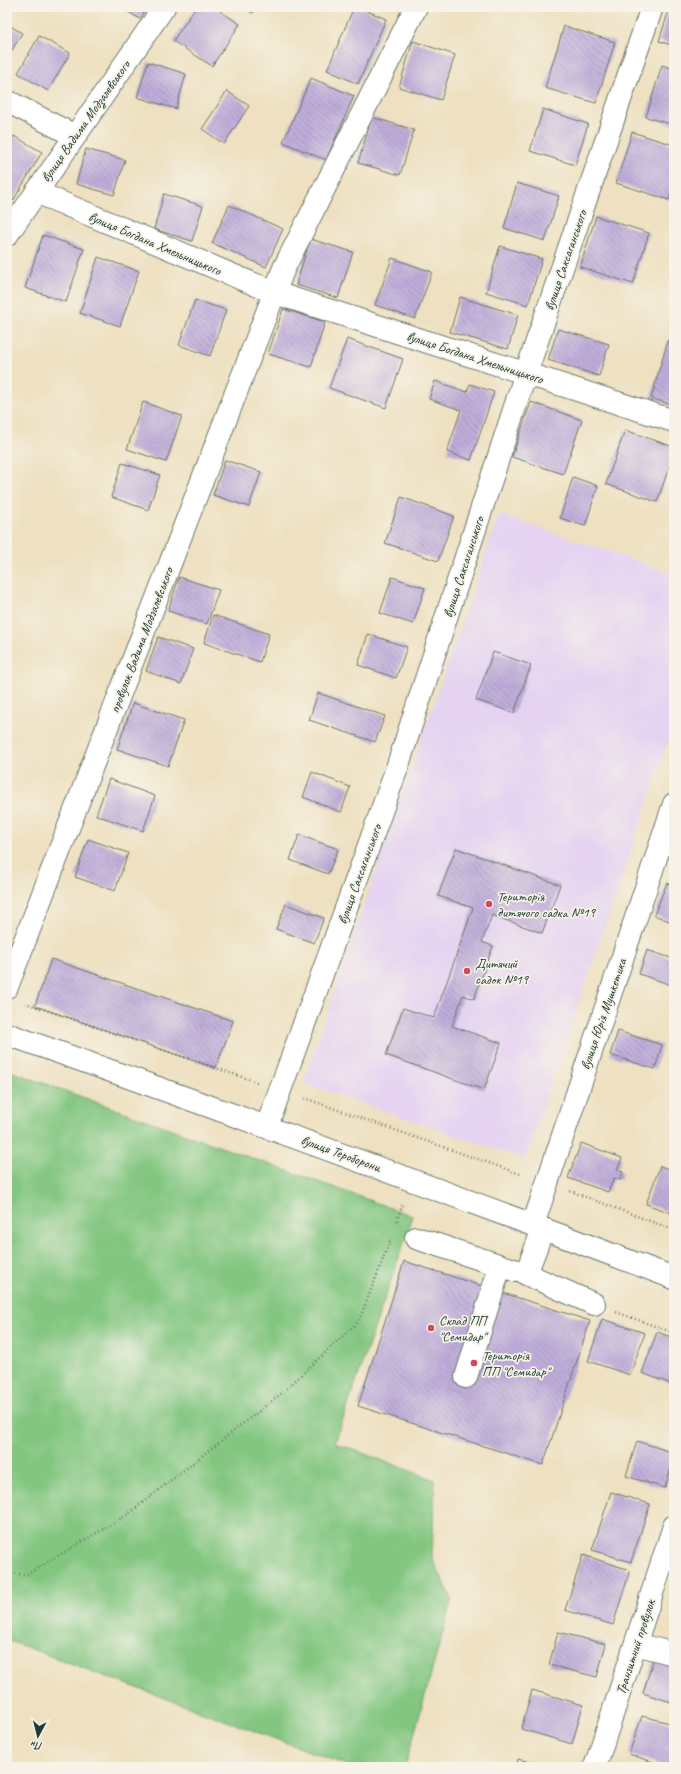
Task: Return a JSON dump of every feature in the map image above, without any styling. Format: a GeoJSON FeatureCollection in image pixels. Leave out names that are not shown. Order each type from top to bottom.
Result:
{"type":"FeatureCollection","features":[{"type":"Feature","properties":{"kind":"street","name":"вулиця Вадима Модзалевського"},"geometry":{"type":"LineString","coordinates":[[7,235],[164,7]]}},
{"type":"Feature","properties":{"kind":"street"},"geometry":{"type":"LineString","coordinates":[[275,293],[284,268],[416,7]]}},
{"type":"Feature","properties":{"kind":"street","name":"вулиця Саксаганського"},"geometry":{"type":"LineString","coordinates":[[267,1126],[397,768],[526,373],[652,7]]}},
{"type":"Feature","properties":{"kind":"street"},"geometry":{"type":"LineString","coordinates":[[7,101],[75,136]]}},
{"type":"Feature","properties":{"kind":"street","name":"вулиця Богдана Хмельницького"},"geometry":{"type":"LineString","coordinates":[[36,192],[275,293],[674,421]]}},
{"type":"Feature","properties":{"kind":"street","name":"провулок Вадима Модзалевського"},"geometry":{"type":"LineString","coordinates":[[14,994],[275,293]]}},
{"type":"Feature","properties":{"kind":"street","name":"вулиця Юрія Мушкетика"},"geometry":{"type":"LineString","coordinates":[[526,1274],[547,1183],[674,804]]}},
{"type":"Feature","properties":{"kind":"street","name":"вулиця Тероборони"},"geometry":{"type":"LineString","coordinates":[[7,1034],[267,1126],[674,1278]]}},
{"type":"Feature","properties":{"kind":"street"},"geometry":{"type":"LineString","coordinates":[[416,1238],[526,1274],[594,1304]]}},
{"type":"Feature","properties":{"kind":"street"},"geometry":{"type":"LineString","coordinates":[[466,1377],[500,1266]]}},
{"type":"Feature","properties":{"kind":"street","name":"Транзитний провулок"},"geometry":{"type":"LineString","coordinates":[[595,1767],[674,1526]]}},
{"type":"Feature","properties":{"kind":"street"},"geometry":{"type":"LineString","coordinates":[[636,1644],[674,1654]]}},
{"type":"Feature","properties":{"kind":"path"},"geometry":{"type":"LineString","coordinates":[[14,994],[280,1090],[547,1183],[674,1230]]}},
{"type":"Feature","properties":{"kind":"path"},"geometry":{"type":"LineString","coordinates":[[7,1573],[26,1575],[127,1515],[282,1393],[359,1321],[405,1197]]}},
{"type":"Feature","properties":{"kind":"path"},"geometry":{"type":"LineString","coordinates":[[393,1232],[416,1238]]}},
{"type":"Feature","properties":{"kind":"path"},"geometry":{"type":"LineString","coordinates":[[594,1304],[674,1333]]}},
{"type":"Feature","properties":{"kind":"shaded area","name":"Територія дитячого садка №19"},"geometry":{"type":"Polygon","coordinates":[[[499,514],[674,574],[674,725],[525,1159],[303,1083],[499,514]]]}},
{"type":"Feature","properties":{"kind":"green space"},"geometry":{"type":"Polygon","coordinates":[[[7,1070],[413,1216],[335,1443],[435,1480],[432,1558],[452,1599],[405,1767],[352,1767],[7,1640],[7,1070]]]}},
{"type":"Feature","properties":{"kind":"building"},"geometry":{"type":"Polygon","coordinates":[[[120,7],[147,7],[140,19],[120,7]]]}},
{"type":"Feature","properties":{"kind":"building"},"geometry":{"type":"Polygon","coordinates":[[[196,7],[214,7],[240,24],[212,66],[173,41],[196,7]]]}},
{"type":"Feature","properties":{"kind":"building"},"geometry":{"type":"Polygon","coordinates":[[[242,7],[256,7],[253,13],[242,7]]]}},
{"type":"Feature","properties":{"kind":"building"},"geometry":{"type":"Polygon","coordinates":[[[354,7],[358,7],[386,19],[358,84],[327,70],[354,7]]]}},
{"type":"Feature","properties":{"kind":"building"},"geometry":{"type":"Polygon","coordinates":[[[670,7],[674,7],[674,46],[659,41],[670,7]]]}},
{"type":"Feature","properties":{"kind":"building"},"geometry":{"type":"Polygon","coordinates":[[[7,24],[22,33],[7,59],[7,24]]]}},
{"type":"Feature","properties":{"kind":"building"},"geometry":{"type":"Polygon","coordinates":[[[564,26],[615,42],[596,103],[545,88],[564,26]]]}},
{"type":"Feature","properties":{"kind":"building"},"geometry":{"type":"Polygon","coordinates":[[[39,36],[70,53],[48,91],[18,73],[39,36]]]}},
{"type":"Feature","properties":{"kind":"building"},"geometry":{"type":"Polygon","coordinates":[[[413,41],[455,55],[441,100],[399,87],[413,41]]]}},
{"type":"Feature","properties":{"kind":"building"},"geometry":{"type":"Polygon","coordinates":[[[148,62],[186,74],[176,109],[137,97],[148,62]]]}},
{"type":"Feature","properties":{"kind":"building"},"geometry":{"type":"Polygon","coordinates":[[[662,65],[674,69],[674,125],[646,117],[662,65]]]}},
{"type":"Feature","properties":{"kind":"building"},"geometry":{"type":"Polygon","coordinates":[[[311,78],[354,96],[326,160],[283,142],[311,78]]]}},
{"type":"Feature","properties":{"kind":"building"},"geometry":{"type":"Polygon","coordinates":[[[227,91],[249,106],[224,144],[202,129],[227,91]]]}},
{"type":"Feature","properties":{"kind":"building"},"geometry":{"type":"Polygon","coordinates":[[[543,109],[588,124],[575,165],[530,151],[543,109]]]}},
{"type":"Feature","properties":{"kind":"building"},"geometry":{"type":"Polygon","coordinates":[[[372,117],[414,130],[400,175],[358,163],[372,117]]]}},
{"type":"Feature","properties":{"kind":"building"},"geometry":{"type":"Polygon","coordinates":[[[632,132],[674,145],[674,185],[669,200],[616,183],[632,132]]]}},
{"type":"Feature","properties":{"kind":"building"},"geometry":{"type":"Polygon","coordinates":[[[14,136],[42,152],[13,201],[7,197],[7,148],[14,136]]]}},
{"type":"Feature","properties":{"kind":"building"},"geometry":{"type":"Polygon","coordinates":[[[86,149],[125,160],[114,195],[76,184],[86,149]]]}},
{"type":"Feature","properties":{"kind":"building"},"geometry":{"type":"Polygon","coordinates":[[[517,183],[559,196],[545,241],[504,228],[517,183]]]}},
{"type":"Feature","properties":{"kind":"building"},"geometry":{"type":"Polygon","coordinates":[[[164,194],[203,206],[192,241],[154,229],[164,194]]]}},
{"type":"Feature","properties":{"kind":"building"},"geometry":{"type":"Polygon","coordinates":[[[229,205],[283,229],[266,267],[212,243],[229,205]]]}},
{"type":"Feature","properties":{"kind":"building"},"geometry":{"type":"Polygon","coordinates":[[[596,216],[649,233],[633,284],[580,267],[596,216]]]}},
{"type":"Feature","properties":{"kind":"building"},"geometry":{"type":"Polygon","coordinates":[[[43,235],[84,249],[66,302],[25,288],[43,235]]]}},
{"type":"Feature","properties":{"kind":"building"},"geometry":{"type":"Polygon","coordinates":[[[310,239],[353,252],[338,298],[296,285],[310,239]]]}},
{"type":"Feature","properties":{"kind":"building"},"geometry":{"type":"Polygon","coordinates":[[[500,246],[542,259],[528,305],[486,292],[500,246]]]}},
{"type":"Feature","properties":{"kind":"building"},"geometry":{"type":"Polygon","coordinates":[[[98,257],[139,271],[120,326],[80,313],[98,257]]]}},
{"type":"Feature","properties":{"kind":"building"},"geometry":{"type":"Polygon","coordinates":[[[392,258],[432,272],[415,319],[375,305],[392,258]]]}},
{"type":"Feature","properties":{"kind":"building"},"geometry":{"type":"Polygon","coordinates":[[[460,297],[518,315],[508,349],[450,332],[460,297]]]}},
{"type":"Feature","properties":{"kind":"building"},"geometry":{"type":"Polygon","coordinates":[[[195,300],[226,310],[210,356],[179,345],[195,300]]]}},
{"type":"Feature","properties":{"kind":"building"},"geometry":{"type":"Polygon","coordinates":[[[283,309],[325,322],[311,367],[268,354],[283,309]]]}},
{"type":"Feature","properties":{"kind":"building"},"geometry":{"type":"Polygon","coordinates":[[[558,329],[609,344],[599,376],[548,360],[558,329]]]}},
{"type":"Feature","properties":{"kind":"building"},"geometry":{"type":"Polygon","coordinates":[[[347,339],[403,359],[386,408],[329,388],[347,339]]]}},
{"type":"Feature","properties":{"kind":"building"},"geometry":{"type":"Polygon","coordinates":[[[668,340],[674,342],[674,406],[651,398],[668,340]]]}},
{"type":"Feature","properties":{"kind":"building"},"geometry":{"type":"Polygon","coordinates":[[[435,381],[467,392],[470,384],[494,392],[471,460],[447,452],[461,410],[429,399],[435,381]]]}},
{"type":"Feature","properties":{"kind":"building"},"geometry":{"type":"Polygon","coordinates":[[[143,402],[182,416],[166,462],[127,449],[143,402]]]}},
{"type":"Feature","properties":{"kind":"building"},"geometry":{"type":"Polygon","coordinates":[[[531,402],[582,420],[563,474],[512,457],[531,402]]]}},
{"type":"Feature","properties":{"kind":"building"},"geometry":{"type":"Polygon","coordinates":[[[625,430],[674,447],[674,453],[657,502],[606,484],[625,430]]]}},
{"type":"Feature","properties":{"kind":"building"},"geometry":{"type":"Polygon","coordinates":[[[225,460],[261,472],[249,507],[213,495],[225,460]]]}},
{"type":"Feature","properties":{"kind":"building"},"geometry":{"type":"Polygon","coordinates":[[[122,463],[160,475],[148,510],[111,497],[122,463]]]}},
{"type":"Feature","properties":{"kind":"building"},"geometry":{"type":"Polygon","coordinates":[[[573,477],[598,486],[585,526],[560,518],[573,477]]]}},
{"type":"Feature","properties":{"kind":"building"},"geometry":{"type":"Polygon","coordinates":[[[401,497],[454,516],[438,561],[385,543],[401,497]]]}},
{"type":"Feature","properties":{"kind":"building"},"geometry":{"type":"Polygon","coordinates":[[[179,577],[219,590],[207,624],[168,611],[179,577]]]}},
{"type":"Feature","properties":{"kind":"building"},"geometry":{"type":"Polygon","coordinates":[[[392,577],[425,588],[413,624],[380,613],[392,577]]]}},
{"type":"Feature","properties":{"kind":"building"},"geometry":{"type":"Polygon","coordinates":[[[213,615],[269,634],[260,662],[204,643],[213,615]]]}},
{"type":"Feature","properties":{"kind":"building"},"geometry":{"type":"Polygon","coordinates":[[[368,634],[407,647],[396,678],[358,665],[368,634]]]}},
{"type":"Feature","properties":{"kind":"building"},"geometry":{"type":"Polygon","coordinates":[[[158,637],[193,649],[181,684],[146,671],[158,637]]]}},
{"type":"Feature","properties":{"kind":"building"},"geometry":{"type":"Polygon","coordinates":[[[493,652],[531,665],[514,713],[476,700],[493,652]]]}},
{"type":"Feature","properties":{"kind":"building"},"geometry":{"type":"Polygon","coordinates":[[[318,693],[385,716],[375,742],[309,720],[318,693]]]}},
{"type":"Feature","properties":{"kind":"building"},"geometry":{"type":"Polygon","coordinates":[[[133,703],[184,720],[168,766],[117,749],[133,703]]]}},
{"type":"Feature","properties":{"kind":"building"},"geometry":{"type":"Polygon","coordinates":[[[312,772],[350,787],[341,812],[303,797],[312,772]]]}},
{"type":"Feature","properties":{"kind":"building"},"geometry":{"type":"Polygon","coordinates":[[[109,779],[155,796],[143,831],[96,815],[109,779]]]}},
{"type":"Feature","properties":{"kind":"building"},"geometry":{"type":"Polygon","coordinates":[[[299,835],[338,849],[328,874],[290,860],[299,835]]]}},
{"type":"Feature","properties":{"kind":"building"},"geometry":{"type":"Polygon","coordinates":[[[88,839],[128,853],[115,891],[75,877],[88,839]]]}},
{"type":"Feature","properties":{"kind":"building","name":"Дитячий садок №19"},"geometry":{"type":"Polygon","coordinates":[[[456,848],[560,885],[542,933],[492,915],[482,942],[493,946],[474,999],[463,995],[452,1026],[501,1043],[484,1090],[386,1055],[403,1008],[434,1018],[473,908],[438,896],[456,848]]]}},
{"type":"Feature","properties":{"kind":"building"},"geometry":{"type":"Polygon","coordinates":[[[667,883],[674,886],[674,923],[654,915],[667,883]]]}},
{"type":"Feature","properties":{"kind":"building"},"geometry":{"type":"Polygon","coordinates":[[[286,904],[324,918],[314,943],[276,929],[286,904]]]}},
{"type":"Feature","properties":{"kind":"building"},"geometry":{"type":"Polygon","coordinates":[[[647,950],[674,959],[674,986],[639,974],[647,950]]]}},
{"type":"Feature","properties":{"kind":"building"},"geometry":{"type":"Polygon","coordinates":[[[51,959],[233,1021],[216,1068],[35,1006],[51,959]]]}},
{"type":"Feature","properties":{"kind":"building"},"geometry":{"type":"Polygon","coordinates":[[[618,1031],[662,1045],[655,1069],[610,1055],[618,1031]]]}},
{"type":"Feature","properties":{"kind":"building"},"geometry":{"type":"Polygon","coordinates":[[[581,1143],[622,1158],[617,1170],[623,1172],[620,1180],[614,1178],[608,1192],[568,1178],[581,1143]]]}},
{"type":"Feature","properties":{"kind":"building"},"geometry":{"type":"Polygon","coordinates":[[[660,1166],[674,1171],[674,1214],[646,1204],[660,1166]]]}},
{"type":"Feature","properties":{"kind":"building","name":"Територія ПП \"Семидар\""},"geometry":{"type":"Polygon","coordinates":[[[404,1261],[590,1321],[543,1465],[358,1406],[404,1261]]]}},
{"type":"Feature","properties":{"kind":"building"},"geometry":{"type":"Polygon","coordinates":[[[602,1319],[645,1333],[630,1375],[588,1361],[602,1319]]]}},
{"type":"Feature","properties":{"kind":"building"},"geometry":{"type":"Polygon","coordinates":[[[657,1332],[674,1338],[674,1385],[642,1373],[657,1332]]]}},
{"type":"Feature","properties":{"kind":"building"},"geometry":{"type":"Polygon","coordinates":[[[637,1441],[674,1453],[674,1459],[665,1488],[626,1476],[637,1441]]]}},
{"type":"Feature","properties":{"kind":"building"},"geometry":{"type":"Polygon","coordinates":[[[611,1492],[650,1504],[631,1562],[592,1550],[611,1492]]]}},
{"type":"Feature","properties":{"kind":"building"},"geometry":{"type":"Polygon","coordinates":[[[583,1555],[630,1570],[613,1625],[565,1610],[583,1555]]]}},
{"type":"Feature","properties":{"kind":"building"},"geometry":{"type":"Polygon","coordinates":[[[558,1632],[606,1644],[597,1677],[549,1665],[558,1632]]]}},
{"type":"Feature","properties":{"kind":"building"},"geometry":{"type":"Polygon","coordinates":[[[655,1654],[674,1660],[674,1703],[643,1693],[655,1654]]]}},
{"type":"Feature","properties":{"kind":"building"},"geometry":{"type":"Polygon","coordinates":[[[532,1690],[583,1705],[572,1744],[521,1729],[532,1690]]]}},
{"type":"Feature","properties":{"kind":"building"},"geometry":{"type":"Polygon","coordinates":[[[642,1716],[674,1724],[674,1767],[668,1767],[629,1754],[642,1716]]]}},
{"type":"Feature","properties":{"kind":"building"},"geometry":{"type":"Polygon","coordinates":[[[518,1759],[547,1767],[516,1767],[518,1759]]]}},
{"type":"Feature","properties":{"kind":"place","name":"Територія дитячого садка №19"},"geometry":{"type":"Point","coordinates":[489,904]}},
{"type":"Feature","properties":{"kind":"place","name":"Дитячий садок №19"},"geometry":{"type":"Point","coordinates":[467,971]}},
{"type":"Feature","properties":{"kind":"place","name":"Склад ПП \"Семидар\""},"geometry":{"type":"Point","coordinates":[431,1328]}},
{"type":"Feature","properties":{"kind":"place","name":"Територія ПП \"Семидар\""},"geometry":{"type":"Point","coordinates":[474,1363]}}]}
